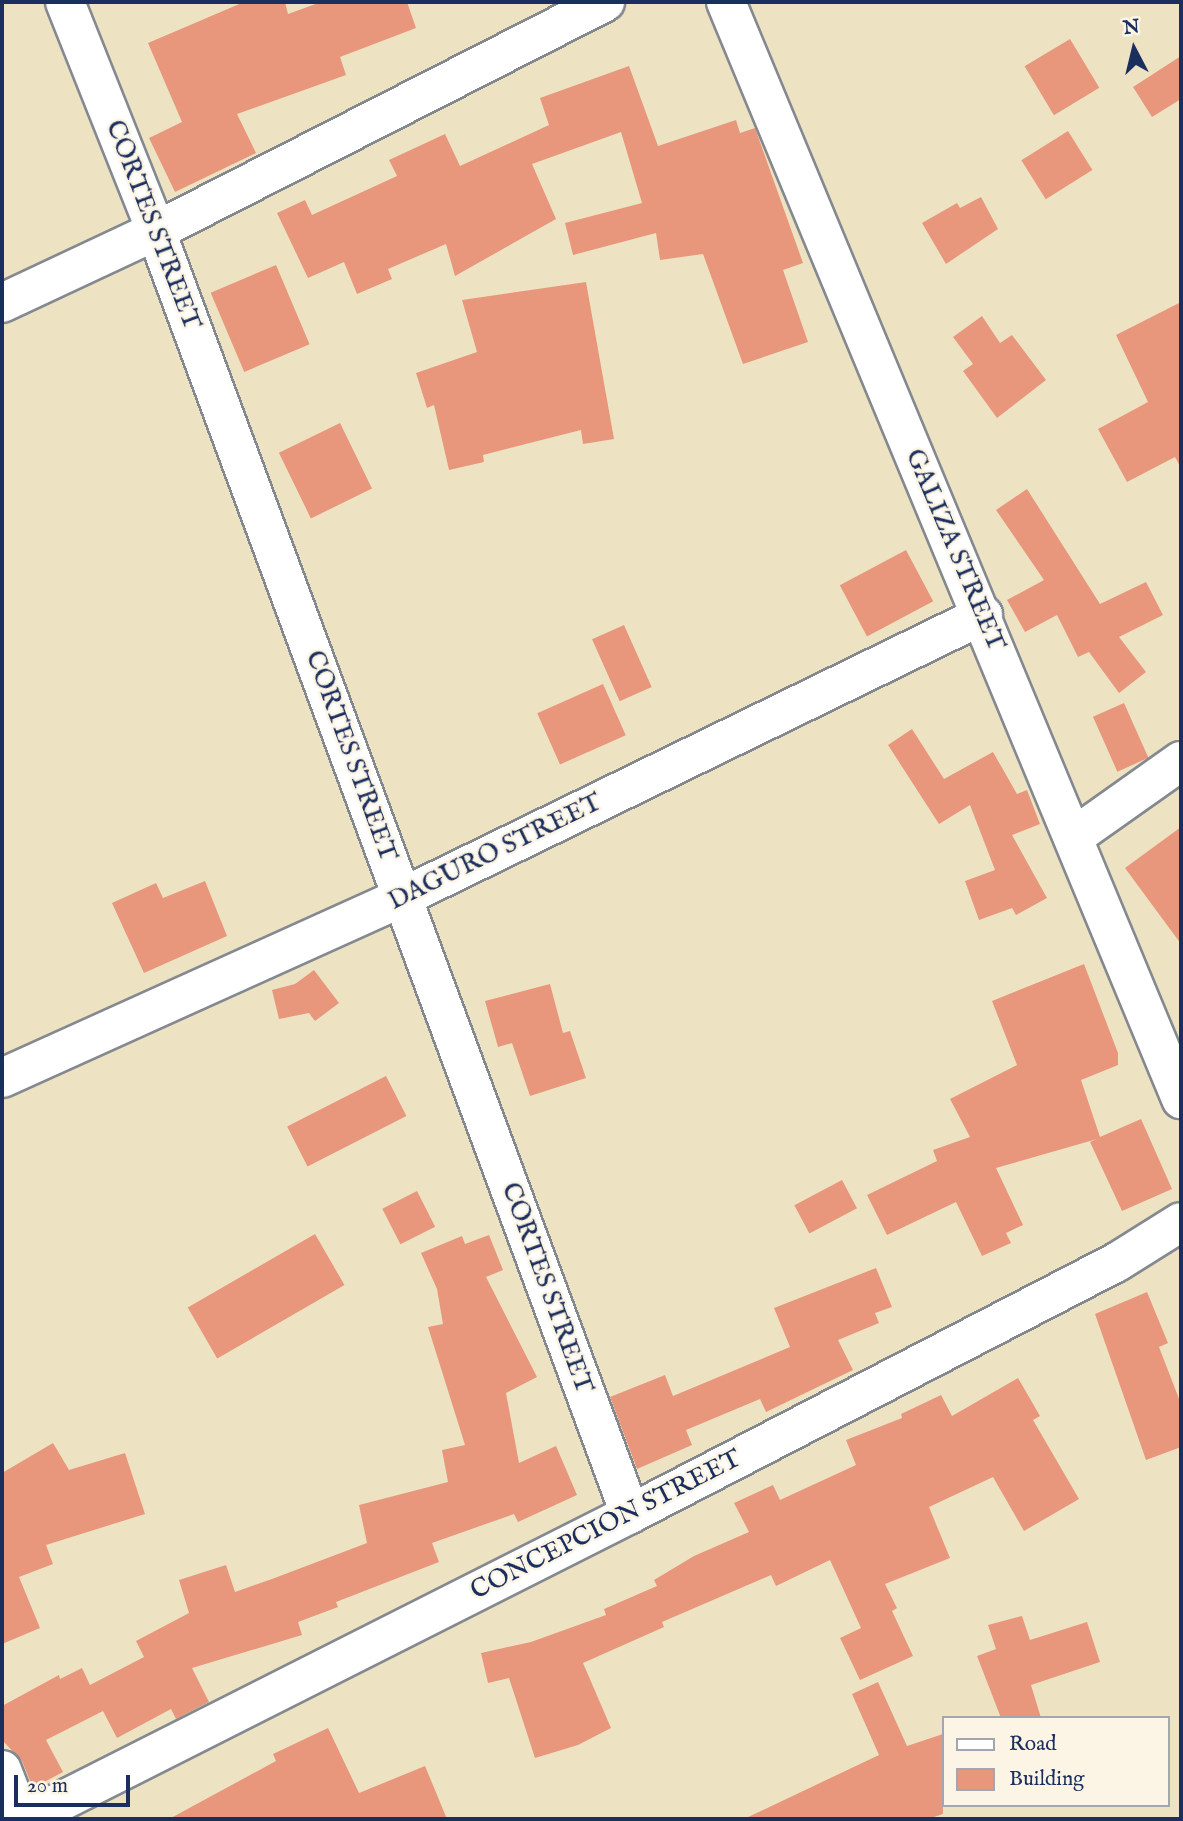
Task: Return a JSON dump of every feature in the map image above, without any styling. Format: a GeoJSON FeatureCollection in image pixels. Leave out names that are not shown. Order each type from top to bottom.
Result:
{"type":"FeatureCollection","features":[{"type":"Feature","properties":{"kind":"street","name":"CORTES STREET"},"geometry":{"type":"LineString","coordinates":[[65,2],[156,231],[630,1514]]}},
{"type":"Feature","properties":{"kind":"street"},"geometry":{"type":"LineString","coordinates":[[2,303],[156,231],[606,2]]}},
{"type":"Feature","properties":{"kind":"street","name":"GALIZA STREET"},"geometry":{"type":"LineString","coordinates":[[726,2],[1075,836],[1181,1099]]}},
{"type":"Feature","properties":{"kind":"street","name":"DAGURO STREET"},"geometry":{"type":"LineString","coordinates":[[2,1077],[403,897],[983,615]]}},
{"type":"Feature","properties":{"kind":"street"},"geometry":{"type":"LineString","coordinates":[[1075,836],[1181,761]]}},
{"type":"Feature","properties":{"kind":"street","name":"CONCEPCION STREET"},"geometry":{"type":"LineString","coordinates":[[26,1819],[630,1514],[1117,1262],[1181,1222]]}},
{"type":"Feature","properties":{"kind":"street"},"geometry":{"type":"LineString","coordinates":[[2,1770],[20,1819]]}},
{"type":"Feature","properties":{"kind":"building"},"geometry":{"type":"Polygon","coordinates":[[[244,2],[285,2],[288,14],[321,2],[407,2],[416,28],[340,57],[346,75],[237,114],[256,153],[175,192],[149,138],[182,122],[148,43],[244,2]]]}},
{"type":"Feature","properties":{"kind":"building"},"geometry":{"type":"Polygon","coordinates":[[[1070,39],[1099,88],[1054,115],[1025,66],[1070,39]]]}},
{"type":"Feature","properties":{"kind":"building"},"geometry":{"type":"Polygon","coordinates":[[[1181,56],[1181,99],[1152,117],[1133,87],[1181,56]]]}},
{"type":"Feature","properties":{"kind":"building"},"geometry":{"type":"Polygon","coordinates":[[[629,66],[658,146],[736,120],[740,133],[755,128],[803,263],[783,270],[808,342],[743,364],[703,254],[660,260],[656,233],[573,255],[565,223],[642,203],[621,132],[532,164],[556,219],[455,276],[446,244],[388,269],[392,279],[357,294],[344,262],[308,278],[277,213],[305,200],[312,215],[397,176],[389,160],[445,134],[460,166],[549,125],[540,98],[629,66]]]}},
{"type":"Feature","properties":{"kind":"building"},"geometry":{"type":"Polygon","coordinates":[[[1068,131],[1092,170],[1046,199],[1021,160],[1068,131]]]}},
{"type":"Feature","properties":{"kind":"building"},"geometry":{"type":"Polygon","coordinates":[[[981,197],[998,229],[946,264],[922,223],[957,203],[960,208],[981,197]]]}},
{"type":"Feature","properties":{"kind":"building"},"geometry":{"type":"Polygon","coordinates":[[[276,265],[310,344],[244,372],[211,293],[276,265]]]}},
{"type":"Feature","properties":{"kind":"building"},"geometry":{"type":"Polygon","coordinates":[[[586,282],[614,439],[583,444],[581,430],[483,455],[484,462],[449,470],[434,405],[427,408],[416,373],[477,352],[462,300],[586,282]]]}},
{"type":"Feature","properties":{"kind":"building"},"geometry":{"type":"Polygon","coordinates":[[[1181,302],[1181,468],[1175,457],[1127,482],[1098,429],[1148,402],[1116,335],[1181,302]]]}},
{"type":"Feature","properties":{"kind":"building"},"geometry":{"type":"Polygon","coordinates":[[[982,316],[1000,343],[1012,335],[1046,380],[997,418],[963,371],[973,364],[953,337],[982,316]]]}},
{"type":"Feature","properties":{"kind":"building"},"geometry":{"type":"Polygon","coordinates":[[[340,423],[372,489],[311,518],[279,453],[340,423]]]}},
{"type":"Feature","properties":{"kind":"building"},"geometry":{"type":"Polygon","coordinates":[[[1027,489],[1100,604],[1146,582],[1163,615],[1119,637],[1146,672],[1119,693],[1089,652],[1078,657],[1057,615],[1025,632],[1007,600],[1044,580],[996,510],[1027,489]]]}},
{"type":"Feature","properties":{"kind":"building"},"geometry":{"type":"Polygon","coordinates":[[[906,550],[933,601],[867,636],[840,585],[906,550]]]}},
{"type":"Feature","properties":{"kind":"building"},"geometry":{"type":"Polygon","coordinates":[[[624,625],[652,687],[620,701],[592,639],[624,625]]]}},
{"type":"Feature","properties":{"kind":"building"},"geometry":{"type":"Polygon","coordinates":[[[603,684],[626,735],[560,764],[537,713],[603,684]]]}},
{"type":"Feature","properties":{"kind":"building"},"geometry":{"type":"Polygon","coordinates":[[[1124,703],[1148,758],[1117,772],[1093,717],[1124,703]]]}},
{"type":"Feature","properties":{"kind":"building"},"geometry":{"type":"Polygon","coordinates":[[[912,729],[944,779],[993,752],[1017,794],[1027,790],[1040,824],[1012,835],[1047,898],[1016,915],[1012,908],[979,920],[965,881],[995,870],[970,805],[939,824],[888,745],[912,729]]]}},
{"type":"Feature","properties":{"kind":"building"},"geometry":{"type":"Polygon","coordinates":[[[1181,827],[1181,944],[1125,868],[1181,827]]]}},
{"type":"Feature","properties":{"kind":"building"},"geometry":{"type":"Polygon","coordinates":[[[205,881],[227,936],[144,973],[112,903],[156,883],[163,898],[205,881]]]}},
{"type":"Feature","properties":{"kind":"building"},"geometry":{"type":"Polygon","coordinates":[[[1084,964],[1118,1053],[1118,1065],[1081,1080],[1100,1137],[1141,1119],[1172,1189],[1122,1211],[1090,1142],[1097,1139],[996,1168],[1023,1225],[1006,1233],[1011,1243],[982,1256],[956,1202],[887,1235],[867,1195],[937,1161],[933,1150],[970,1137],[950,1099],[1017,1065],[992,1001],[1084,964]]]}},
{"type":"Feature","properties":{"kind":"building"},"geometry":{"type":"Polygon","coordinates":[[[314,970],[339,1003],[315,1021],[309,1013],[279,1019],[272,990],[295,984],[314,970]]]}},
{"type":"Feature","properties":{"kind":"building"},"geometry":{"type":"Polygon","coordinates":[[[550,984],[563,1033],[570,1031],[586,1078],[530,1096],[512,1043],[498,1047],[485,1001],[550,984]]]}},
{"type":"Feature","properties":{"kind":"building"},"geometry":{"type":"Polygon","coordinates":[[[386,1076],[406,1116],[308,1166],[287,1126],[386,1076]]]}},
{"type":"Feature","properties":{"kind":"building"},"geometry":{"type":"Polygon","coordinates":[[[842,1180],[857,1208],[809,1234],[794,1205],[842,1180]]]}},
{"type":"Feature","properties":{"kind":"building"},"geometry":{"type":"Polygon","coordinates":[[[417,1191],[435,1227],[400,1244],[382,1209],[417,1191]]]}},
{"type":"Feature","properties":{"kind":"building"},"geometry":{"type":"Polygon","coordinates":[[[315,1234],[344,1285],[217,1359],[188,1308],[315,1234]]]}},
{"type":"Feature","properties":{"kind":"building"},"geometry":{"type":"Polygon","coordinates":[[[489,1235],[503,1270],[486,1277],[537,1377],[506,1393],[519,1463],[556,1446],[577,1495],[518,1522],[514,1514],[432,1543],[439,1562],[336,1602],[338,1607],[298,1622],[302,1635],[192,1668],[209,1702],[176,1719],[171,1709],[117,1738],[103,1711],[46,1740],[63,1772],[33,1788],[22,1761],[2,1740],[2,1706],[59,1675],[60,1679],[82,1668],[90,1685],[144,1657],[136,1641],[189,1613],[179,1580],[226,1565],[235,1592],[272,1579],[367,1543],[359,1505],[448,1482],[442,1450],[465,1445],[428,1327],[443,1324],[437,1289],[421,1253],[462,1236],[465,1244],[489,1235]]]}},
{"type":"Feature","properties":{"kind":"building"},"geometry":{"type":"Polygon","coordinates":[[[876,1268],[892,1307],[875,1313],[879,1323],[838,1340],[853,1370],[766,1412],[760,1399],[686,1430],[692,1445],[637,1469],[610,1397],[665,1375],[673,1396],[790,1347],[774,1308],[876,1268]]]}},
{"type":"Feature","properties":{"kind":"building"},"geometry":{"type":"Polygon","coordinates":[[[1147,1292],[1168,1343],[1159,1347],[1181,1404],[1181,1447],[1146,1460],[1095,1314],[1147,1292]]]}},
{"type":"Feature","properties":{"kind":"building"},"geometry":{"type":"Polygon","coordinates":[[[1018,1378],[1040,1416],[1033,1420],[1079,1499],[1024,1531],[993,1477],[929,1507],[950,1558],[885,1584],[897,1608],[892,1611],[913,1656],[860,1680],[840,1638],[861,1628],[830,1560],[776,1586],[771,1575],[662,1622],[664,1627],[583,1663],[611,1728],[578,1745],[535,1758],[509,1678],[488,1683],[481,1653],[531,1642],[606,1615],[604,1609],[657,1586],[654,1580],[694,1556],[749,1532],[734,1503],[773,1485],[780,1500],[856,1465],[846,1440],[902,1418],[901,1414],[941,1395],[952,1416],[1018,1378]]]}},
{"type":"Feature","properties":{"kind":"building"},"geometry":{"type":"Polygon","coordinates":[[[53,1443],[69,1470],[125,1453],[145,1514],[46,1545],[53,1564],[19,1577],[40,1628],[2,1644],[2,1473],[53,1443]]]}},
{"type":"Feature","properties":{"kind":"building"},"geometry":{"type":"Polygon","coordinates":[[[1022,1616],[1030,1640],[1087,1622],[1100,1662],[1031,1685],[1040,1716],[1000,1716],[977,1656],[996,1649],[988,1625],[1022,1616]]]}},
{"type":"Feature","properties":{"kind":"building"},"geometry":{"type":"Polygon","coordinates":[[[878,1682],[907,1746],[942,1734],[943,1814],[928,1819],[744,1819],[879,1755],[852,1694],[878,1682]]]}},
{"type":"Feature","properties":{"kind":"building"},"geometry":{"type":"Polygon","coordinates":[[[328,1728],[359,1793],[425,1766],[447,1819],[169,1819],[276,1761],[273,1754],[328,1728]]]}}]}
